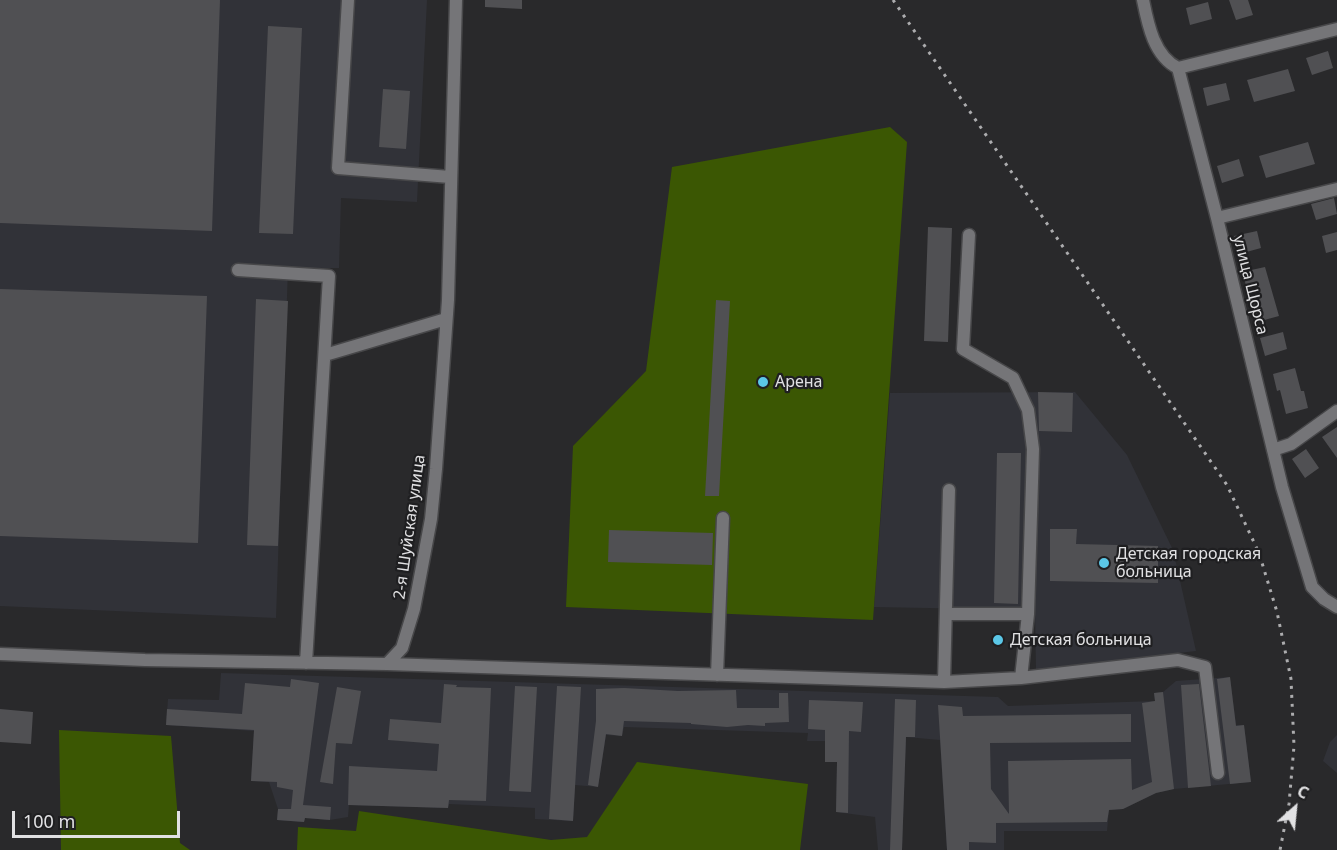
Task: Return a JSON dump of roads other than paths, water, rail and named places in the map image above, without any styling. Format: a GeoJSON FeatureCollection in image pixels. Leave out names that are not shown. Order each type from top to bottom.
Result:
{"type":"FeatureCollection","features":[{"type":"Feature","properties":{"kind":"street"},"geometry":{"type":"LineString","coordinates":[[348,0],[338,168],[450,177]]}},
{"type":"Feature","properties":{"kind":"street","name":"2-я Шуйская улица"},"geometry":{"type":"LineString","coordinates":[[387,664],[402,648],[414,609],[431,519],[446,319],[456,0]]}},
{"type":"Feature","properties":{"kind":"street","name":"улица Щорса"},"geometry":{"type":"LineString","coordinates":[[1143,0],[1154,41],[1168,63],[1178,68],[1282,487],[1312,587],[1324,599],[1337,607]]}},
{"type":"Feature","properties":{"kind":"street"},"geometry":{"type":"LineString","coordinates":[[1178,68],[1337,29]]}},
{"type":"Feature","properties":{"kind":"street"},"geometry":{"type":"LineString","coordinates":[[1217,218],[1337,189]]}},
{"type":"Feature","properties":{"kind":"street"},"geometry":{"type":"LineString","coordinates":[[969,235],[963,349],[1012,378],[1028,410],[1033,449],[1028,614],[1021,678]]}},
{"type":"Feature","properties":{"kind":"street"},"geometry":{"type":"LineString","coordinates":[[238,270],[329,276],[306,663]]}},
{"type":"Feature","properties":{"kind":"street"},"geometry":{"type":"LineString","coordinates":[[325,355],[446,319]]}},
{"type":"Feature","properties":{"kind":"street"},"geometry":{"type":"LineString","coordinates":[[1273,450],[1291,444],[1337,411]]}},
{"type":"Feature","properties":{"kind":"street"},"geometry":{"type":"LineString","coordinates":[[944,682],[949,490]]}},
{"type":"Feature","properties":{"kind":"street"},"geometry":{"type":"LineString","coordinates":[[717,675],[723,518]]}},
{"type":"Feature","properties":{"kind":"street"},"geometry":{"type":"LineString","coordinates":[[947,614],[1028,614]]}},
{"type":"Feature","properties":{"kind":"street"},"geometry":{"type":"LineString","coordinates":[[402,648],[422,665]]}},
{"type":"Feature","properties":{"kind":"street"},"geometry":{"type":"LineString","coordinates":[[0,654],[944,682],[1021,678],[1178,660],[1204,667],[1218,773]]}},
{"type":"Feature","properties":{"kind":"railway"},"geometry":{"type":"LineString","coordinates":[[893,0],[1227,485],[1259,553],[1277,612],[1291,679],[1294,746],[1289,804],[1280,850]]}},
{"type":"Feature","properties":{"kind":"place","name":"Арена"},"geometry":{"type":"Point","coordinates":[763,382]}},
{"type":"Feature","properties":{"kind":"place","name":"Детская городская больница"},"geometry":{"type":"Point","coordinates":[1104,563]}},
{"type":"Feature","properties":{"kind":"place","name":"Детская больница"},"geometry":{"type":"Point","coordinates":[998,640]}}]}
